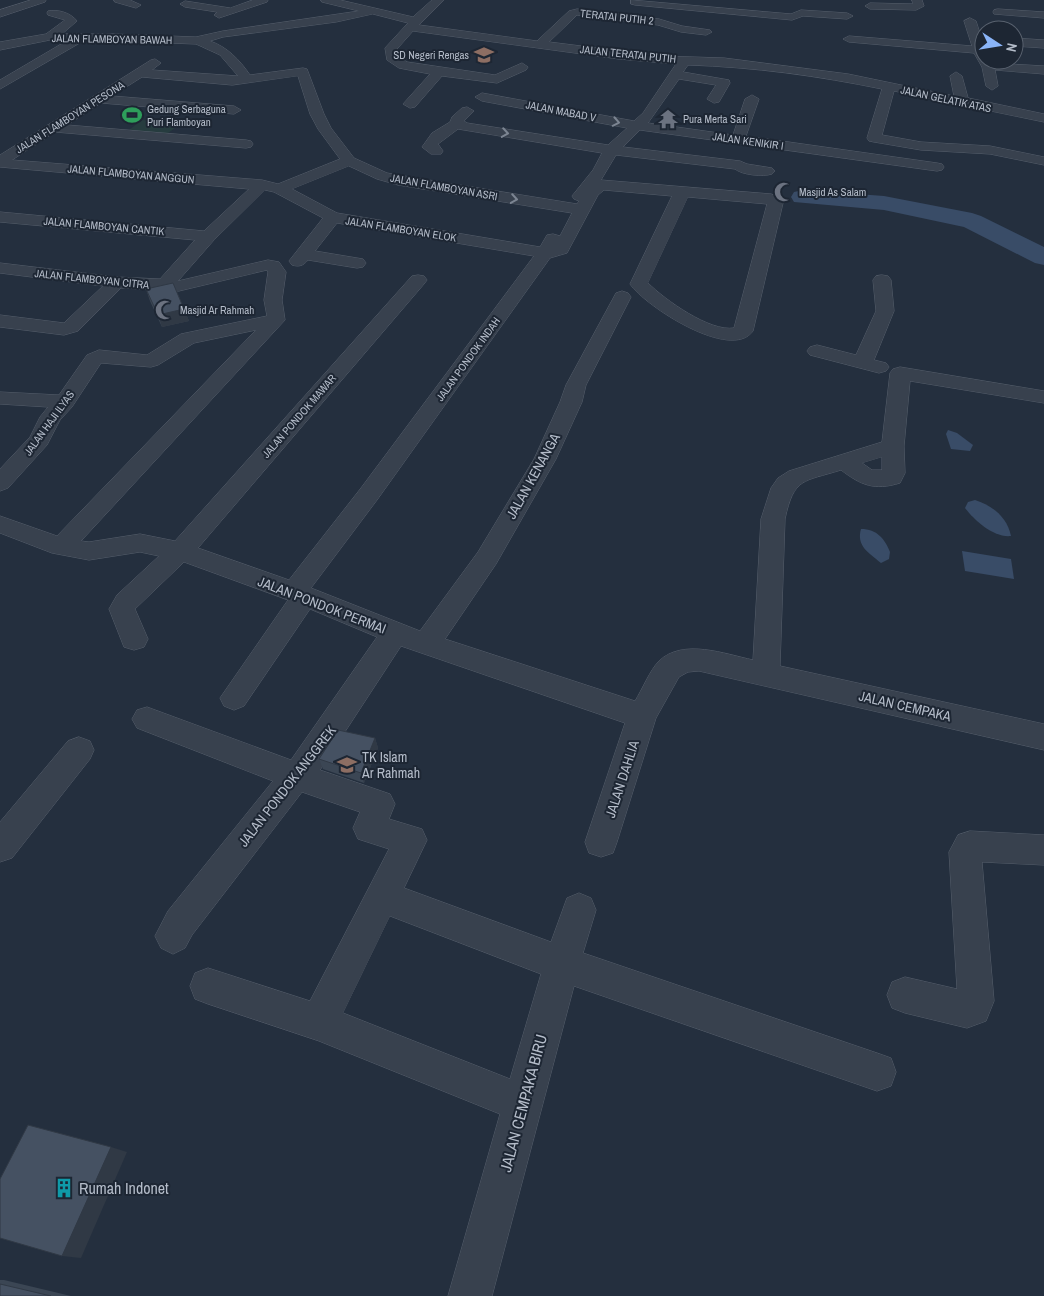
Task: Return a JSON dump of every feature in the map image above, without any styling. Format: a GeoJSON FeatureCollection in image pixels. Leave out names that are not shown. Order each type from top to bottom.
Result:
{"type":"FeatureCollection","features":[{"type":"Feature","properties":{"kind":"street"},"geometry":{"type":"LineString","coordinates":[[0,14],[42,0]]}},
{"type":"Feature","properties":{"kind":"street"},"geometry":{"type":"LineString","coordinates":[[120,0],[136,5]]}},
{"type":"Feature","properties":{"kind":"street"},"geometry":{"type":"LineString","coordinates":[[185,4],[224,13],[258,0]]}},
{"type":"Feature","properties":{"kind":"street"},"geometry":{"type":"LineString","coordinates":[[439,0],[429,6],[391,48],[391,57],[404,65],[497,80],[522,67]]}},
{"type":"Feature","properties":{"kind":"street"},"geometry":{"type":"LineString","coordinates":[[870,6],[916,7],[919,6],[916,0]]}},
{"type":"Feature","properties":{"kind":"street"},"geometry":{"type":"LineString","coordinates":[[635,2],[711,21],[792,17],[801,13],[846,10],[849,44],[974,43]]}},
{"type":"Feature","properties":{"kind":"street"},"geometry":{"type":"LineString","coordinates":[[328,3],[343,17]]}},
{"type":"Feature","properties":{"kind":"street","name":"JALAN TERATAI PUTIH"},"geometry":{"type":"LineString","coordinates":[[328,3],[374,11],[412,24],[628,56],[690,53],[730,62],[848,73]]}},
{"type":"Feature","properties":{"kind":"street","name":"JALAN FLAMBOYAN BAWAH"},"geometry":{"type":"LineString","coordinates":[[196,41],[223,34],[374,11]]}},
{"type":"Feature","properties":{"kind":"street","name":"TERATAI PUTIH 2"},"geometry":{"type":"LineString","coordinates":[[540,44],[573,13],[577,12],[660,22],[682,29],[711,21]]}},
{"type":"Feature","properties":{"kind":"street"},"geometry":{"type":"LineString","coordinates":[[998,12],[1044,15]]}},
{"type":"Feature","properties":{"kind":"street"},"geometry":{"type":"LineString","coordinates":[[50,37],[76,21],[52,13]]}},
{"type":"Feature","properties":{"kind":"street"},"geometry":{"type":"LineString","coordinates":[[545,253],[553,253],[561,249],[577,209],[595,181],[611,150],[639,126],[676,75],[711,21]]}},
{"type":"Feature","properties":{"kind":"street"},"geometry":{"type":"LineString","coordinates":[[310,22],[316,26],[338,30]]}},
{"type":"Feature","properties":{"kind":"street"},"geometry":{"type":"LineString","coordinates":[[970,22],[974,31]]}},
{"type":"Feature","properties":{"kind":"street","name":"JALAN FLAMBOYAN BAWAH"},"geometry":{"type":"LineString","coordinates":[[0,46],[50,37],[113,37],[196,41],[220,50],[235,62],[234,100],[248,148],[176,138]]}},
{"type":"Feature","properties":{"kind":"street"},"geometry":{"type":"LineString","coordinates":[[0,85],[81,38]]}},
{"type":"Feature","properties":{"kind":"street"},"geometry":{"type":"LineString","coordinates":[[1024,43],[1044,44]]}},
{"type":"Feature","properties":{"kind":"street"},"geometry":{"type":"LineString","coordinates":[[100,48],[119,49]]}},
{"type":"Feature","properties":{"kind":"street","name":"JALAN FLAMBOYAN PESONA"},"geometry":{"type":"LineString","coordinates":[[0,162],[167,55],[147,52]]}},
{"type":"Feature","properties":{"kind":"street"},"geometry":{"type":"LineString","coordinates":[[987,70],[990,76]]}},
{"type":"Feature","properties":{"kind":"street"},"geometry":{"type":"LineString","coordinates":[[990,76],[1044,70]]}},
{"type":"Feature","properties":{"kind":"street","name":"JALAN FLAMBOYAN ASRI"},"geometry":{"type":"LineString","coordinates":[[234,100],[303,72],[316,114],[349,160],[382,176],[398,180],[577,209]]}},
{"type":"Feature","properties":{"kind":"street"},"geometry":{"type":"LineString","coordinates":[[410,104],[439,72]]}},
{"type":"Feature","properties":{"kind":"street","name":"JALAN FLAMBOYAN PESONA"},"geometry":{"type":"LineString","coordinates":[[139,73],[234,100]]}},
{"type":"Feature","properties":{"kind":"street","name":"JALAN GELATIK ATAS"},"geometry":{"type":"LineString","coordinates":[[848,73],[890,87],[1044,118]]}},
{"type":"Feature","properties":{"kind":"street"},"geometry":{"type":"LineString","coordinates":[[676,75],[724,83],[716,95],[744,95],[738,140]]}},
{"type":"Feature","properties":{"kind":"street"},"geometry":{"type":"LineString","coordinates":[[956,76],[962,102]]}},
{"type":"Feature","properties":{"kind":"street"},"geometry":{"type":"LineString","coordinates":[[990,76],[1026,79],[1044,83]]}},
{"type":"Feature","properties":{"kind":"street"},"geometry":{"type":"LineString","coordinates":[[436,150],[429,147],[430,144],[443,132],[457,124],[457,120],[499,82],[497,80]]}},
{"type":"Feature","properties":{"kind":"street"},"geometry":{"type":"LineString","coordinates":[[890,87],[880,113],[874,138],[921,146],[990,150],[1044,161]]}},
{"type":"Feature","properties":{"kind":"street","name":"JALAN MABAD V"},"geometry":{"type":"LineString","coordinates":[[482,97],[639,126]]}},
{"type":"Feature","properties":{"kind":"street"},"geometry":{"type":"LineString","coordinates":[[929,110],[937,97]]}},
{"type":"Feature","properties":{"kind":"street"},"geometry":{"type":"LineString","coordinates":[[98,99],[234,100]]}},
{"type":"Feature","properties":{"kind":"street"},"geometry":{"type":"LineString","coordinates":[[457,124],[464,127],[611,150],[740,164],[743,168],[765,176],[778,145]]}},
{"type":"Feature","properties":{"kind":"street","name":"JALAN KENIKIR I"},"geometry":{"type":"LineString","coordinates":[[639,126],[937,166]]}},
{"type":"Feature","properties":{"kind":"street"},"geometry":{"type":"LineString","coordinates":[[53,128],[176,138],[211,127]]}},
{"type":"Feature","properties":{"kind":"street"},"geometry":{"type":"LineString","coordinates":[[266,182],[349,160]]}},
{"type":"Feature","properties":{"kind":"street","name":"JALAN FLAMBOYAN ANGGUN"},"geometry":{"type":"LineString","coordinates":[[0,162],[266,182]]}},
{"type":"Feature","properties":{"kind":"street"},"geometry":{"type":"LineString","coordinates":[[595,181],[597,187],[607,185],[769,198],[775,201],[743,331],[732,334],[699,325],[669,309],[639,283],[688,193]]}},
{"type":"Feature","properties":{"kind":"street","name":"JALAN FLAMBOYAN ELOK"},"geometry":{"type":"LineString","coordinates":[[266,182],[333,217],[545,253]]}},
{"type":"Feature","properties":{"kind":"street","name":"JALAN FLAMBOYAN CITRA"},"geometry":{"type":"LineString","coordinates":[[0,268],[164,286],[208,236],[266,182]]}},
{"type":"Feature","properties":{"kind":"street","name":"JALAN FLAMBOYAN CANTIK"},"geometry":{"type":"LineString","coordinates":[[0,217],[208,236]]}},
{"type":"Feature","properties":{"kind":"street"},"geometry":{"type":"LineString","coordinates":[[333,217],[301,258],[357,263]]}},
{"type":"Feature","properties":{"kind":"street","name":"JALAN PONDOK INDAH"},"geometry":{"type":"LineString","coordinates":[[234,698],[299,595],[369,494],[545,253]]}},
{"type":"Feature","properties":{"kind":"street"},"geometry":{"type":"LineString","coordinates":[[61,547],[277,318],[272,303],[277,272],[273,266],[268,265],[188,285],[164,286]]}},
{"type":"Feature","properties":{"kind":"street","name":"JALAN PONDOK MAWAR"},"geometry":{"type":"LineString","coordinates":[[134,640],[124,618],[124,606],[164,565],[181,551],[418,280]]}},
{"type":"Feature","properties":{"kind":"street"},"geometry":{"type":"LineString","coordinates":[[863,363],[886,311],[882,280]]}},
{"type":"Feature","properties":{"kind":"street"},"geometry":{"type":"LineString","coordinates":[[0,321],[64,329],[71,328],[118,282]]}},
{"type":"Feature","properties":{"kind":"street","name":"JALAN KENANGA"},"geometry":{"type":"LineString","coordinates":[[426,644],[487,558],[545,459],[568,410],[576,385],[622,297]]}},
{"type":"Feature","properties":{"kind":"street","name":"JALAN HAJI ILYAS"},"geometry":{"type":"LineString","coordinates":[[0,483],[39,440],[51,417],[65,402],[94,359],[99,356],[150,361],[188,338],[276,320]]}},
{"type":"Feature","properties":{"kind":"street"},"geometry":{"type":"LineString","coordinates":[[817,351],[900,373],[1044,397]]}},
{"type":"Feature","properties":{"kind":"street"},"geometry":{"type":"LineString","coordinates":[[845,462],[867,478],[892,478],[894,473],[893,446],[900,373]]}},
{"type":"Feature","properties":{"kind":"street"},"geometry":{"type":"LineString","coordinates":[[0,398],[65,402]]}},
{"type":"Feature","properties":{"kind":"street"},"geometry":{"type":"LineString","coordinates":[[766,674],[773,519],[778,495],[792,478],[893,446]]}},
{"type":"Feature","properties":{"kind":"street","name":"JALAN PONDOK PERMAI"},"geometry":{"type":"LineString","coordinates":[[0,524],[61,547],[95,551],[140,543],[181,551],[395,633],[642,716]]}},
{"type":"Feature","properties":{"kind":"street","name":"JALAN PONDOK ANGGREK"},"geometry":{"type":"LineString","coordinates":[[173,936],[180,923],[329,734],[395,633]]}},
{"type":"Feature","properties":{"kind":"street","name":"JALAN CEMPAKA"},"geometry":{"type":"LineString","coordinates":[[642,716],[669,669],[683,661],[698,660],[1044,737]]}},
{"type":"Feature","properties":{"kind":"street","name":"JALAN DAHLIA"},"geometry":{"type":"LineString","coordinates":[[601,842],[642,716]]}},
{"type":"Feature","properties":{"kind":"street"},"geometry":{"type":"LineString","coordinates":[[147,719],[297,776],[379,804],[369,828],[411,840],[319,1022]]}},
{"type":"Feature","properties":{"kind":"street"},"geometry":{"type":"LineString","coordinates":[[0,847],[79,750]]}},
{"type":"Feature","properties":{"kind":"street"},"geometry":{"type":"LineString","coordinates":[[905,996],[966,1010],[973,1008],[976,1001],[965,852],[970,846],[1044,850]]}},
{"type":"Feature","properties":{"kind":"street"},"geometry":{"type":"LineString","coordinates":[[401,904],[562,964],[877,1072]]}},
{"type":"Feature","properties":{"kind":"street","name":"JALAN CEMPAKA BIRU"},"geometry":{"type":"LineString","coordinates":[[470,1296],[523,1104],[528,1079],[579,910]]}},
{"type":"Feature","properties":{"kind":"street"},"geometry":{"type":"LineString","coordinates":[[208,986],[319,1022],[523,1104]]}},
{"type":"Feature","properties":{"kind":"green space"},"geometry":{"type":"Polygon","coordinates":[[[142,120],[180,124],[167,134],[129,130],[142,120]]]}},
{"type":"Feature","properties":{"kind":"water"},"geometry":{"type":"Polygon","coordinates":[[[948,430],[957,433],[973,445],[970,451],[951,449],[946,434],[948,430]]]}},
{"type":"Feature","properties":{"kind":"water"},"geometry":{"type":"Polygon","coordinates":[[[975,500],[988,505],[1003,518],[1011,536],[998,534],[985,528],[974,518],[965,508],[968,502],[975,500]]]}},
{"type":"Feature","properties":{"kind":"water"},"geometry":{"type":"Polygon","coordinates":[[[861,529],[872,531],[883,539],[890,552],[889,559],[881,563],[865,549],[860,540],[861,529]]]}},
{"type":"Feature","properties":{"kind":"water"},"geometry":{"type":"Polygon","coordinates":[[[962,551],[1011,559],[1014,579],[965,571],[962,551]]]}},
{"type":"Feature","properties":{"kind":"building"},"geometry":{"type":"Polygon","coordinates":[[[173,283],[184,309],[158,315],[146,289],[173,283]]]}},
{"type":"Feature","properties":{"kind":"building"},"geometry":{"type":"Polygon","coordinates":[[[338,730],[375,738],[361,773],[319,759],[338,730]]]}},
{"type":"Feature","properties":{"kind":"building","name":"Rumah Indonet"},"geometry":{"type":"Polygon","coordinates":[[[28,1125],[111,1147],[62,1256],[0,1238],[0,1179],[28,1125]]]}},
{"type":"Feature","properties":{"kind":"building"},"geometry":{"type":"Polygon","coordinates":[[[0,1284],[51,1296],[0,1296],[0,1284]]]}},
{"type":"Feature","properties":{"kind":"waterway"},"geometry":{"type":"LineString","coordinates":[[803,197],[884,203],[972,221],[1044,257]]}},
{"type":"Feature","properties":{"kind":"place","name":"SD Negeri Rengas"},"geometry":{"type":"Point","coordinates":[484,55]}},
{"type":"Feature","properties":{"kind":"place","name":"Gedung Serbaguna Puri Flamboyan"},"geometry":{"type":"Point","coordinates":[132,115]}},
{"type":"Feature","properties":{"kind":"place","name":"Pura Merta Sari"},"geometry":{"type":"Point","coordinates":[668,119]}},
{"type":"Feature","properties":{"kind":"place","name":"Masjid As Salam"},"geometry":{"type":"Point","coordinates":[784,192]}},
{"type":"Feature","properties":{"kind":"place","name":"Masjid Ar Rahmah"},"geometry":{"type":"Point","coordinates":[165,310]}},
{"type":"Feature","properties":{"kind":"place","name":"TK Islam Ar Rahmah"},"geometry":{"type":"Point","coordinates":[347,765]}},
{"type":"Feature","properties":{"kind":"place","name":"Rumah Indonet"},"geometry":{"type":"Point","coordinates":[64,1188]}}]}
